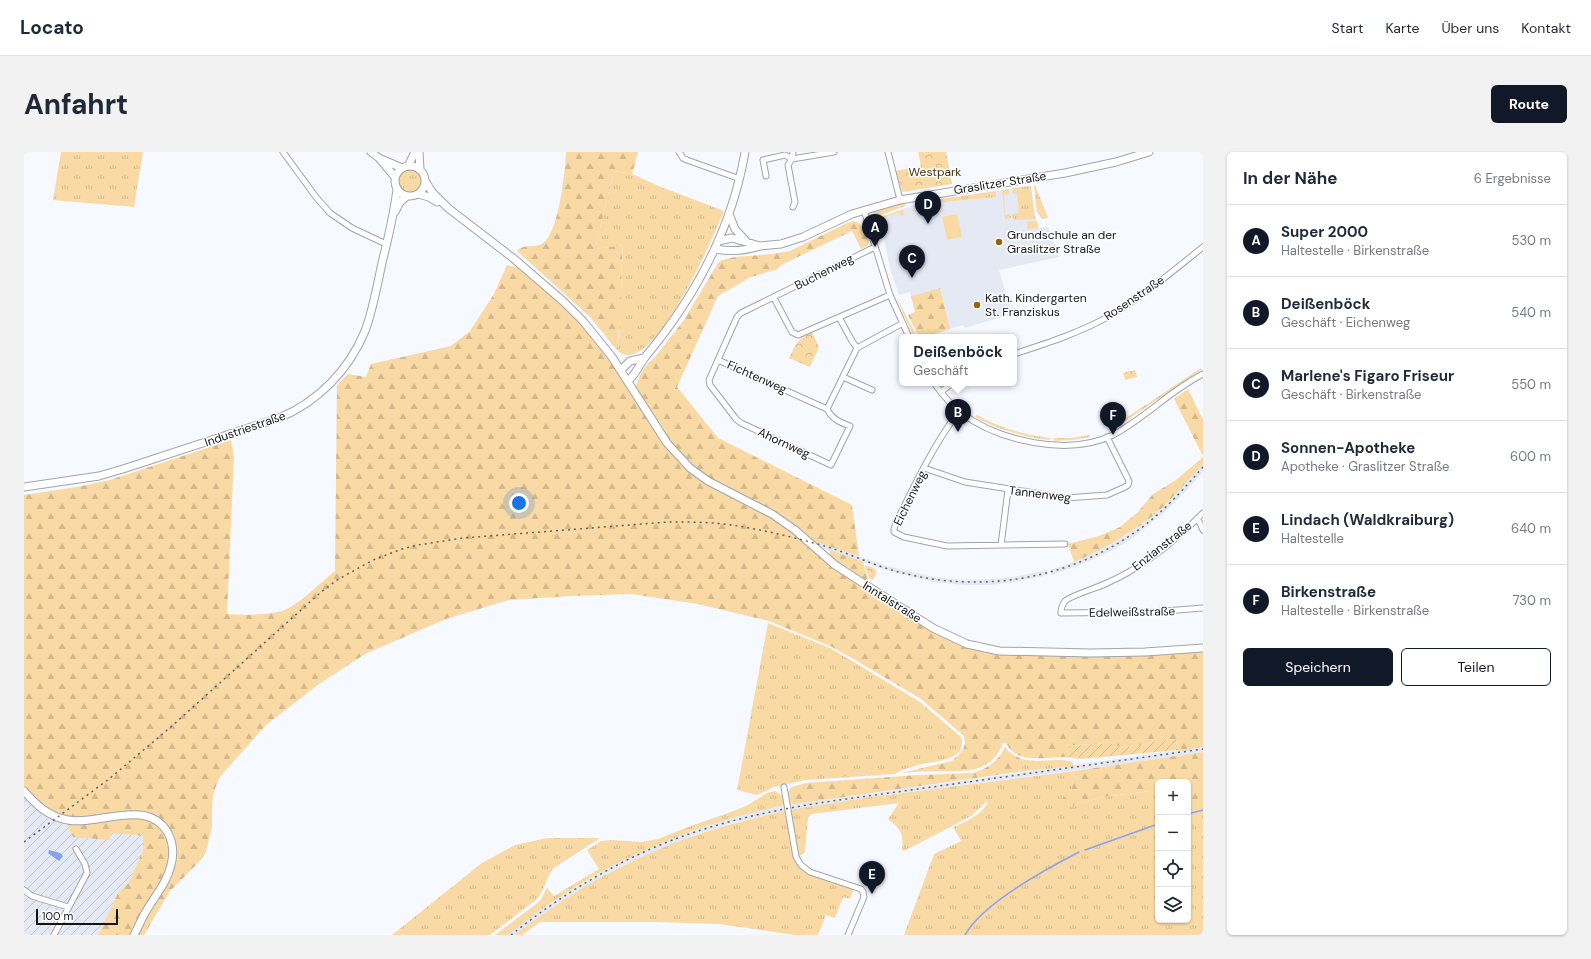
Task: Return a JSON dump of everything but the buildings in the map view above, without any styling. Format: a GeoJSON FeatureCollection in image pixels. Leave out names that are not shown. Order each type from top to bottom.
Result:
{"type":"FeatureCollection","features":[{"type":"Feature","properties":{"kind":"street"},"geometry":{"type":"LineString","coordinates":[[283,152],[316,197],[330,213],[352,228],[386,244]]}},
{"type":"Feature","properties":{"kind":"street"},"geometry":{"type":"LineString","coordinates":[[371,152],[379,158],[395,177],[397,189],[407,196],[418,194],[429,197],[448,208]]}},
{"type":"Feature","properties":{"kind":"street"},"geometry":{"type":"LineString","coordinates":[[395,177],[405,167],[415,152]]}},
{"type":"Feature","properties":{"kind":"street"},"geometry":{"type":"LineString","coordinates":[[419,152],[420,169]]}},
{"type":"Feature","properties":{"kind":"street"},"geometry":{"type":"LineString","coordinates":[[679,152],[680,155],[687,160],[740,180]]}},
{"type":"Feature","properties":{"kind":"street"},"geometry":{"type":"LineString","coordinates":[[628,381],[635,374],[644,358],[676,318],[703,273],[715,249],[729,214],[740,180],[745,152]]}},
{"type":"Feature","properties":{"kind":"street"},"geometry":{"type":"LineString","coordinates":[[793,152],[792,159],[788,165],[795,202],[793,208]]}},
{"type":"Feature","properties":{"kind":"street"},"geometry":{"type":"LineString","coordinates":[[766,176],[763,160],[785,155],[792,159],[834,152]]}},
{"type":"Feature","properties":{"kind":"street"},"geometry":{"type":"LineString","coordinates":[[888,152],[900,200]]}},
{"type":"Feature","properties":{"kind":"street","name":"Graslitzer Straße"},"geometry":{"type":"LineString","coordinates":[[715,249],[736,251],[749,250],[760,246],[791,241],[841,218],[900,200],[1065,173],[1116,162],[1149,152]]}},
{"type":"Feature","properties":{"kind":"street"},"geometry":{"type":"LineString","coordinates":[[379,158],[405,167],[413,166],[420,169],[424,174],[426,182],[432,192],[448,208]]}},
{"type":"Feature","properties":{"kind":"street"},"geometry":{"type":"LineString","coordinates":[[418,194],[425,187],[426,182]]}},
{"type":"Feature","properties":{"kind":"street","name":"Industriestraße"},"geometry":{"type":"LineString","coordinates":[[24,487],[99,476],[279,418],[302,406],[315,397],[345,367],[359,344],[370,315],[397,189]]}},
{"type":"Feature","properties":{"kind":"street","name":"Industriestraße"},"geometry":{"type":"LineString","coordinates":[[392,218],[400,202],[407,196]]}},
{"type":"Feature","properties":{"kind":"street","name":"Inntalstraße"},"geometry":{"type":"LineString","coordinates":[[448,208],[513,258],[584,321],[621,370],[667,443],[697,474],[722,489],[772,514],[795,530],[822,555],[851,576],[927,624],[959,641],[991,650],[1023,652],[1145,652],[1203,648]]}},
{"type":"Feature","properties":{"kind":"street"},"geometry":{"type":"LineString","coordinates":[[864,210],[890,295],[908,334]]}},
{"type":"Feature","properties":{"kind":"street"},"geometry":{"type":"LineString","coordinates":[[729,214],[735,229],[746,241]]}},
{"type":"Feature","properties":{"kind":"street","name":"Graslitzer Straße"},"geometry":{"type":"LineString","coordinates":[[718,241],[732,238],[760,246]]}},
{"type":"Feature","properties":{"kind":"street","name":"Buchenweg"},"geometry":{"type":"LineString","coordinates":[[774,298],[875,247]]}},
{"type":"Feature","properties":{"kind":"street","name":"Rosenstraße"},"geometry":{"type":"LineString","coordinates":[[1017,353],[1076,332],[1112,315],[1155,285],[1203,247]]}},
{"type":"Feature","properties":{"kind":"street"},"geometry":{"type":"LineString","coordinates":[[774,298],[795,335],[802,334],[890,295]]}},
{"type":"Feature","properties":{"kind":"street","name":"Fichtenweg"},"geometry":{"type":"LineString","coordinates":[[774,298],[737,317],[718,360],[827,409]]}},
{"type":"Feature","properties":{"kind":"street"},"geometry":{"type":"LineString","coordinates":[[839,317],[852,342],[857,348]]}},
{"type":"Feature","properties":{"kind":"street"},"geometry":{"type":"LineString","coordinates":[[827,409],[857,348],[903,323]]}},
{"type":"Feature","properties":{"kind":"street"},"geometry":{"type":"LineString","coordinates":[[612,357],[630,361],[644,358]]}},
{"type":"Feature","properties":{"kind":"street","name":"Ahornweg"},"geometry":{"type":"LineString","coordinates":[[718,360],[709,382],[736,419],[741,423],[831,465],[850,426],[830,416],[827,409]]}},
{"type":"Feature","properties":{"kind":"street"},"geometry":{"type":"LineString","coordinates":[[621,370],[630,361]]}},
{"type":"Feature","properties":{"kind":"street"},"geometry":{"type":"LineString","coordinates":[[936,386],[959,411],[992,430],[1017,438],[1044,444],[1072,445],[1107,437],[1129,425],[1203,374]]}},
{"type":"Feature","properties":{"kind":"street"},"geometry":{"type":"LineString","coordinates":[[843,377],[872,390]]}},
{"type":"Feature","properties":{"kind":"street"},"geometry":{"type":"LineString","coordinates":[[940,392],[948,386]]}},
{"type":"Feature","properties":{"kind":"street","name":"Eichenweg"},"geometry":{"type":"LineString","coordinates":[[959,411],[937,443],[924,468],[896,523],[894,529],[896,534],[917,541],[947,546],[1065,544]]}},
{"type":"Feature","properties":{"kind":"street","name":"Tannenweg"},"geometry":{"type":"LineString","coordinates":[[924,468],[965,482],[1008,490],[1071,498],[1107,495],[1125,487],[1128,485],[1129,481],[1107,437]]}},
{"type":"Feature","properties":{"kind":"street"},"geometry":{"type":"LineString","coordinates":[[1001,545],[1008,490]]}},
{"type":"Feature","properties":{"kind":"street","name":"Enzianstraße"},"geometry":{"type":"LineString","coordinates":[[1061,612],[1062,605],[1068,600],[1119,578],[1148,561],[1203,513]]}},
{"type":"Feature","properties":{"kind":"street"},"geometry":{"type":"LineString","coordinates":[[1197,519],[1203,530]]}},
{"type":"Feature","properties":{"kind":"street","name":"Edelweißstraße"},"geometry":{"type":"LineString","coordinates":[[1061,612],[1152,612],[1203,608]]}},
{"type":"Feature","properties":{"kind":"street"},"geometry":{"type":"LineString","coordinates":[[784,787],[796,856],[801,865],[810,872],[861,889],[863,892],[864,897],[848,935]]}},
{"type":"Feature","properties":{"kind":"street"},"geometry":{"type":"LineString","coordinates":[[24,790],[32,801],[43,810],[53,816],[68,820],[80,821],[136,814],[146,816],[163,826],[172,842],[173,856],[171,866],[168,875],[145,913],[134,935]]}},
{"type":"Feature","properties":{"kind":"street"},"geometry":{"type":"LineString","coordinates":[[54,935],[87,873],[85,864],[76,849]]}},
{"type":"Feature","properties":{"kind":"street"},"geometry":{"type":"LineString","coordinates":[[24,890],[32,896],[68,907]]}},
{"type":"Feature","properties":{"kind":"shaded area"},"geometry":{"type":"Polygon","coordinates":[[[1031,186],[1035,219],[1039,228],[1048,227],[1059,257],[999,270],[1012,314],[965,328],[963,325],[950,329],[940,288],[911,296],[910,292],[899,295],[890,268],[881,226],[884,217],[898,213],[904,215],[903,209],[921,203],[923,214],[932,212],[931,201],[935,203],[996,197],[996,191],[1031,186]]]}},
{"type":"Feature","properties":{"kind":"shaded area"},"geometry":{"type":"Polygon","coordinates":[[[1203,464],[1203,472],[1188,489],[1165,512],[1133,538],[1113,550],[1080,565],[1051,575],[1050,570],[1074,562],[1096,552],[1130,533],[1163,507],[1203,464]]]}},
{"type":"Feature","properties":{"kind":"shaded area"},"geometry":{"type":"Polygon","coordinates":[[[809,540],[828,545],[887,566],[933,577],[964,580],[990,579],[1013,577],[1047,570],[1048,575],[1015,582],[989,585],[964,585],[933,582],[886,570],[815,546],[809,540]]]}},
{"type":"Feature","properties":{"kind":"shaded area"},"geometry":{"type":"Polygon","coordinates":[[[1203,747],[1203,752],[1123,764],[863,798],[790,810],[789,805],[1203,747]]]}},
{"type":"Feature","properties":{"kind":"shaded area"},"geometry":{"type":"Polygon","coordinates":[[[24,796],[66,823],[110,840],[111,833],[143,836],[143,850],[129,882],[118,893],[98,935],[24,935],[24,796]]]}},
{"type":"Feature","properties":{"kind":"shaded area"},"geometry":{"type":"Polygon","coordinates":[[[785,805],[786,811],[736,822],[694,835],[617,868],[551,908],[514,935],[507,935],[549,904],[614,865],[694,830],[735,817],[785,805]]]}},
{"type":"Feature","properties":{"kind":"green space"},"geometry":{"type":"Polygon","coordinates":[[[61,152],[143,152],[134,207],[53,200],[61,152]]]}},
{"type":"Feature","properties":{"kind":"green space"},"geometry":{"type":"Polygon","coordinates":[[[566,152],[638,152],[632,174],[614,171],[595,249],[623,245],[620,310],[616,349],[590,317],[517,251],[523,247],[540,245],[549,237],[557,215],[560,201],[566,152]]]}},
{"type":"Feature","properties":{"kind":"green space","name":"Westpark"},"geometry":{"type":"Polygon","coordinates":[[[918,152],[946,152],[952,184],[902,192],[896,171],[921,166],[918,152]]]}},
{"type":"Feature","properties":{"kind":"green space"},"geometry":{"type":"Polygon","coordinates":[[[411,169],[420,172],[423,181],[420,190],[411,193],[402,190],[399,181],[402,172],[411,169]]]}},
{"type":"Feature","properties":{"kind":"green space"},"geometry":{"type":"Polygon","coordinates":[[[614,171],[632,174],[661,187],[724,211],[695,274],[663,328],[646,347],[630,355],[616,349],[619,335],[623,245],[595,249],[614,171]]]}},
{"type":"Feature","properties":{"kind":"green space"},"geometry":{"type":"Polygon","coordinates":[[[1035,185],[1048,218],[1042,219],[1037,213],[1035,185]]]}},
{"type":"Feature","properties":{"kind":"green space"},"geometry":{"type":"Polygon","coordinates":[[[1031,186],[1035,219],[1014,220],[1012,214],[1019,213],[1017,194],[1013,194],[1012,188],[1031,186]]]}},
{"type":"Feature","properties":{"kind":"green space"},"geometry":{"type":"Polygon","coordinates":[[[1009,189],[1009,194],[1004,195],[1005,215],[1010,214],[1011,218],[1005,219],[1002,190],[1009,189]]]}},
{"type":"Feature","properties":{"kind":"green space"},"geometry":{"type":"Polygon","coordinates":[[[996,191],[996,197],[935,203],[934,200],[996,191]]]}},
{"type":"Feature","properties":{"kind":"green space"},"geometry":{"type":"Polygon","coordinates":[[[931,201],[932,212],[923,214],[921,203],[931,201]]]}},
{"type":"Feature","properties":{"kind":"green space"},"geometry":{"type":"Polygon","coordinates":[[[904,202],[905,206],[875,217],[874,213],[876,210],[904,202]]]}},
{"type":"Feature","properties":{"kind":"green space"},"geometry":{"type":"Polygon","coordinates":[[[903,209],[904,215],[902,216],[898,213],[885,217],[887,221],[882,224],[882,232],[879,233],[876,219],[903,209]]]}},
{"type":"Feature","properties":{"kind":"green space"},"geometry":{"type":"Polygon","coordinates":[[[957,214],[962,237],[947,240],[942,217],[957,214]]]}},
{"type":"Feature","properties":{"kind":"green space"},"geometry":{"type":"Polygon","coordinates":[[[854,221],[861,224],[863,227],[869,243],[867,246],[861,249],[852,231],[781,265],[778,269],[751,277],[718,296],[677,387],[718,438],[852,505],[859,556],[809,540],[734,492],[699,472],[670,442],[635,388],[641,373],[684,320],[718,263],[722,260],[735,257],[790,251],[854,221]]]}},
{"type":"Feature","properties":{"kind":"green space"},"geometry":{"type":"Polygon","coordinates":[[[1037,221],[1039,228],[1028,229],[1027,222],[1037,221]]]}},
{"type":"Feature","properties":{"kind":"green space"},"geometry":{"type":"Polygon","coordinates":[[[507,265],[521,268],[581,323],[598,343],[665,445],[688,470],[767,514],[793,532],[833,567],[941,636],[974,649],[1203,651],[1203,747],[1178,751],[1176,739],[1152,742],[1148,745],[1120,747],[1110,743],[1067,746],[1067,757],[1033,758],[1018,755],[1011,750],[1006,743],[1003,743],[998,753],[991,761],[975,769],[966,771],[901,773],[952,761],[963,750],[965,743],[964,736],[921,699],[830,646],[769,621],[698,604],[631,594],[509,600],[446,619],[365,654],[319,684],[266,725],[219,778],[213,794],[212,827],[206,852],[201,860],[170,891],[144,935],[138,935],[147,915],[170,876],[170,831],[166,825],[154,816],[80,820],[67,818],[49,811],[24,788],[24,495],[77,487],[110,480],[231,440],[234,457],[227,614],[250,615],[283,611],[307,595],[335,571],[337,385],[348,374],[366,377],[371,364],[451,346],[470,331],[494,294],[507,265]]]}},
{"type":"Feature","properties":{"kind":"green space"},"geometry":{"type":"Polygon","coordinates":[[[940,288],[950,329],[934,334],[918,334],[908,315],[915,312],[911,296],[940,288]]]}},
{"type":"Feature","properties":{"kind":"green space"},"geometry":{"type":"Polygon","coordinates":[[[897,300],[915,334],[913,334],[897,300]]]}},
{"type":"Feature","properties":{"kind":"green space"},"geometry":{"type":"Polygon","coordinates":[[[812,332],[819,347],[810,367],[789,358],[800,339],[812,332]]]}},
{"type":"Feature","properties":{"kind":"green space"},"geometry":{"type":"Polygon","coordinates":[[[1201,368],[1201,370],[1115,428],[1114,426],[1201,368]]]}},
{"type":"Feature","properties":{"kind":"green space"},"geometry":{"type":"Polygon","coordinates":[[[1135,370],[1137,377],[1125,380],[1123,373],[1135,370]]]}},
{"type":"Feature","properties":{"kind":"green space"},"geometry":{"type":"Polygon","coordinates":[[[1188,389],[1203,420],[1203,456],[1174,399],[1188,389]]]}},
{"type":"Feature","properties":{"kind":"green space"},"geometry":{"type":"Polygon","coordinates":[[[977,415],[1003,427],[1022,433],[1050,438],[1050,440],[1021,435],[1002,429],[975,417],[977,415]]]}},
{"type":"Feature","properties":{"kind":"green space"},"geometry":{"type":"Polygon","coordinates":[[[1090,435],[1090,437],[1072,440],[1054,441],[1054,438],[1072,438],[1090,435]]]}},
{"type":"Feature","properties":{"kind":"green space"},"geometry":{"type":"Polygon","coordinates":[[[1203,457],[1203,464],[1153,516],[1098,551],[1074,562],[1068,544],[1099,536],[1120,527],[1138,512],[1153,494],[1176,480],[1203,457]]]}},
{"type":"Feature","properties":{"kind":"green space"},"geometry":{"type":"Polygon","coordinates":[[[830,550],[863,562],[869,584],[829,557],[830,550]]]}},
{"type":"Feature","properties":{"kind":"green space"},"geometry":{"type":"Polygon","coordinates":[[[865,565],[874,568],[877,572],[873,580],[869,578],[865,565]]]}},
{"type":"Feature","properties":{"kind":"green space"},"geometry":{"type":"Polygon","coordinates":[[[768,623],[830,648],[920,702],[961,737],[962,745],[960,750],[956,755],[950,758],[922,764],[895,774],[805,780],[774,787],[757,795],[737,790],[768,623]]]}},
{"type":"Feature","properties":{"kind":"green space"},"geometry":{"type":"Polygon","coordinates":[[[1176,739],[1178,750],[1081,759],[1067,757],[1068,746],[1110,743],[1120,747],[1148,745],[1152,742],[1176,739]]]}},
{"type":"Feature","properties":{"kind":"green space"},"geometry":{"type":"Polygon","coordinates":[[[1005,747],[1024,762],[1021,769],[1017,772],[789,805],[789,790],[792,787],[806,783],[918,775],[973,773],[992,764],[1005,747]]]}},
{"type":"Feature","properties":{"kind":"green space"},"geometry":{"type":"Polygon","coordinates":[[[1203,752],[1203,809],[1191,811],[1191,779],[1155,779],[1155,790],[1103,797],[1068,807],[1063,799],[1072,788],[1074,771],[1203,752]]]}},
{"type":"Feature","properties":{"kind":"green space"},"geometry":{"type":"Polygon","coordinates":[[[1022,759],[1035,761],[1060,760],[1073,762],[1073,766],[1017,772],[1021,769],[1024,763],[1022,759]]]}},
{"type":"Feature","properties":{"kind":"green space"},"geometry":{"type":"Polygon","coordinates":[[[1074,771],[1068,807],[1103,797],[1155,790],[1155,923],[1191,923],[1191,811],[1203,809],[1203,935],[904,935],[934,854],[961,841],[953,827],[979,813],[986,805],[988,800],[971,816],[904,851],[902,850],[901,832],[888,819],[899,803],[812,814],[808,818],[805,852],[798,856],[790,810],[863,798],[1074,771]]]}},
{"type":"Feature","properties":{"kind":"green space"},"geometry":{"type":"Polygon","coordinates":[[[775,791],[783,796],[785,805],[735,817],[694,830],[657,845],[614,865],[587,880],[549,904],[507,935],[495,935],[540,901],[547,888],[554,896],[599,869],[587,850],[601,841],[612,840],[641,842],[658,839],[734,811],[748,805],[767,793],[775,791]]]}},
{"type":"Feature","properties":{"kind":"green space"},"geometry":{"type":"Polygon","coordinates":[[[786,811],[800,866],[854,888],[850,899],[843,897],[835,918],[826,915],[818,935],[795,935],[719,924],[657,922],[540,922],[522,935],[514,935],[577,891],[637,859],[699,834],[742,821],[786,811]]]}},
{"type":"Feature","properties":{"kind":"green space"},"geometry":{"type":"Polygon","coordinates":[[[133,816],[151,820],[164,831],[169,844],[169,859],[164,876],[131,935],[98,935],[118,893],[129,882],[143,850],[143,836],[111,833],[110,840],[73,837],[66,823],[80,824],[133,816]]]}},
{"type":"Feature","properties":{"kind":"green space"},"geometry":{"type":"Polygon","coordinates":[[[547,838],[600,838],[554,868],[537,899],[490,935],[392,935],[482,863],[515,845],[547,838]]]}},
{"type":"Feature","properties":{"kind":"water"},"geometry":{"type":"Polygon","coordinates":[[[49,850],[60,853],[63,856],[59,861],[48,853],[49,850]]]}},
{"type":"Feature","properties":{"kind":"waterway"},"geometry":{"type":"LineString","coordinates":[[1191,813],[1203,810]]}},
{"type":"Feature","properties":{"kind":"waterway"},"geometry":{"type":"LineString","coordinates":[[1085,850],[1155,825]]}},
{"type":"Feature","properties":{"kind":"waterway"},"geometry":{"type":"LineString","coordinates":[[965,935],[974,923],[1000,899],[1033,877],[1079,852]]}},
{"type":"Feature","properties":{"kind":"railway"},"geometry":{"type":"LineString","coordinates":[[24,842],[109,779],[172,726],[321,592],[337,580],[373,560],[402,549],[463,538],[668,522],[708,523],[744,527],[804,540],[828,547],[884,568],[903,573],[932,579],[962,582],[991,582],[1050,572],[1078,563],[1105,550],[1131,535],[1151,520],[1178,495],[1203,467]]}},
{"type":"Feature","properties":{"kind":"railway"},"geometry":{"type":"LineString","coordinates":[[511,935],[554,903],[598,875],[646,851],[670,841],[727,822],[825,802],[1203,749]]}},
{"type":"Feature","properties":{"kind":"place","name":"Sonnen-Apotheke"},"geometry":{"type":"Point","coordinates":[928,224]}},
{"type":"Feature","properties":{"kind":"place","name":"Grundschule an der Graslitzer Straße"},"geometry":{"type":"Point","coordinates":[999,242]}},
{"type":"Feature","properties":{"kind":"place","name":"Super 2000"},"geometry":{"type":"Point","coordinates":[875,247]}},
{"type":"Feature","properties":{"kind":"place","name":"Marlene's Figaro Friseur"},"geometry":{"type":"Point","coordinates":[912,278]}},
{"type":"Feature","properties":{"kind":"place","name":"Kath. Kindergarten St. Franziskus"},"geometry":{"type":"Point","coordinates":[977,305]}},
{"type":"Feature","properties":{"kind":"place","name":"Deißenböck"},"geometry":{"type":"Point","coordinates":[958,432]}},
{"type":"Feature","properties":{"kind":"place","name":"Birkenstraße"},"geometry":{"type":"Point","coordinates":[1113,435]}},
{"type":"Feature","properties":{"kind":"place","name":"Lindach (Waldkraiburg)"},"geometry":{"type":"Point","coordinates":[872,894]}}]}
